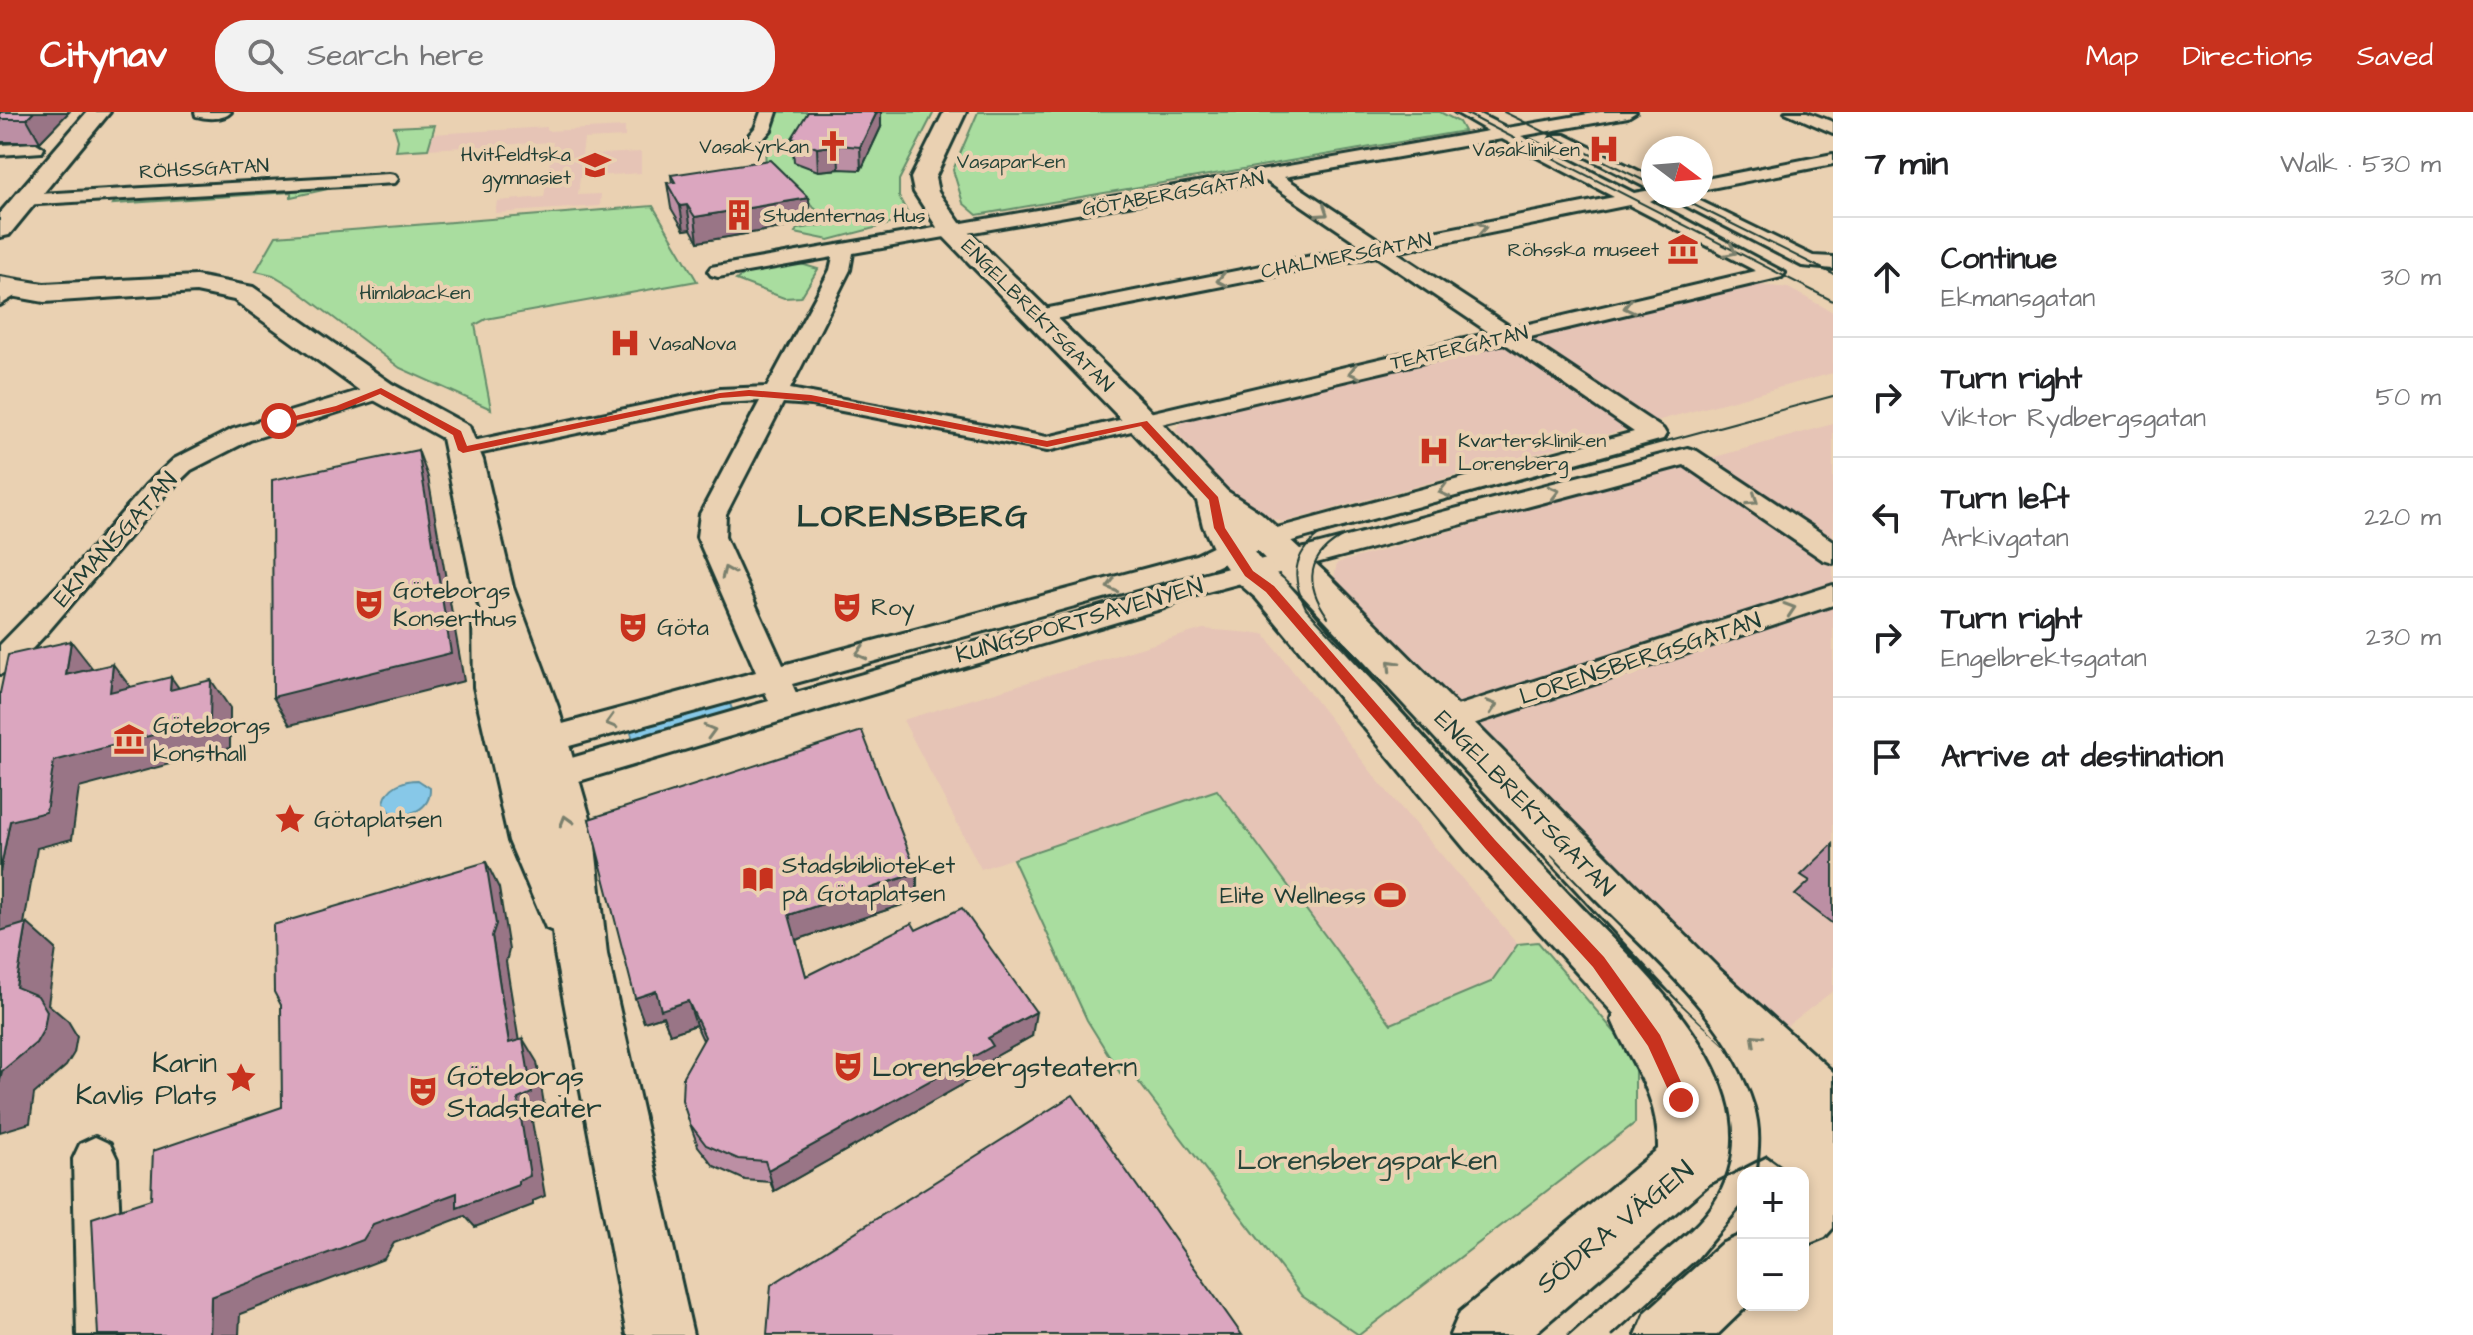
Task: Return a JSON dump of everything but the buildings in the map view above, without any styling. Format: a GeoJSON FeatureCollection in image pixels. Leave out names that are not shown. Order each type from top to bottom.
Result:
{"type":"FeatureCollection","features":[{"type":"Feature","properties":{"kind":"street"},"geometry":{"type":"LineString","coordinates":[[0,229],[11,201],[99,112]]}},
{"type":"Feature","properties":{"kind":"street"},"geometry":{"type":"LineString","coordinates":[[202,113],[223,112]]}},
{"type":"Feature","properties":{"kind":"street"},"geometry":{"type":"LineString","coordinates":[[757,135],[763,130],[769,112]]}},
{"type":"Feature","properties":{"kind":"street","name":"ENGELBREKTSGATAN"},"geometry":{"type":"LineString","coordinates":[[955,112],[923,178],[926,192],[951,229],[1214,499],[1219,528],[1260,556],[1446,721],[1813,1101],[1833,1166]]}},
{"type":"Feature","properties":{"kind":"street"},"geometry":{"type":"LineString","coordinates":[[1463,112],[1510,125],[1537,128],[1628,112]]}},
{"type":"Feature","properties":{"kind":"street"},"geometry":{"type":"LineString","coordinates":[[1793,112],[1833,128]]}},
{"type":"Feature","properties":{"kind":"street"},"geometry":{"type":"LineString","coordinates":[[1510,125],[1628,199]]}},
{"type":"Feature","properties":{"kind":"street","name":"GÖTABERGSGATAN"},"geometry":{"type":"LineString","coordinates":[[718,271],[1269,175],[1510,125]]}},
{"type":"Feature","properties":{"kind":"street"},"geometry":{"type":"LineString","coordinates":[[1537,128],[1641,179]]}},
{"type":"Feature","properties":{"kind":"street"},"geometry":{"type":"LineString","coordinates":[[0,150],[36,148]]}},
{"type":"Feature","properties":{"kind":"street"},"geometry":{"type":"LineString","coordinates":[[1713,183],[1833,159]]}},
{"type":"Feature","properties":{"kind":"street"},"geometry":{"type":"LineString","coordinates":[[1269,175],[1507,335]]}},
{"type":"Feature","properties":{"kind":"street","name":"RÖHSSGATAN"},"geometry":{"type":"LineString","coordinates":[[11,201],[389,179]]}},
{"type":"Feature","properties":{"kind":"street","name":"CHALMERSGATAN"},"geometry":{"type":"LineString","coordinates":[[1039,316],[1641,197]]}},
{"type":"Feature","properties":{"kind":"street","name":"TEATERGATAN"},"geometry":{"type":"LineString","coordinates":[[776,394],[1047,444],[1775,273],[1628,199]]}},
{"type":"Feature","properties":{"kind":"street"},"geometry":{"type":"LineString","coordinates":[[1700,208],[1809,262],[1833,263]]}},
{"type":"Feature","properties":{"kind":"street"},"geometry":{"type":"LineString","coordinates":[[787,709],[711,537],[713,514],[840,270],[844,250]]}},
{"type":"Feature","properties":{"kind":"street"},"geometry":{"type":"LineString","coordinates":[[5,291],[66,292],[196,284],[227,288],[252,297],[381,391],[457,433],[493,587],[527,679],[533,841],[581,954],[660,1335]]}},
{"type":"Feature","properties":{"kind":"street","name":"KUNGSPORTSAVENYEN"},"geometry":{"type":"LineString","coordinates":[[532,759],[787,709],[877,679],[1154,601],[1260,556],[1654,434],[1507,335]]}},
{"type":"Feature","properties":{"kind":"street","name":"EKMANSGATAN"},"geometry":{"type":"LineString","coordinates":[[0,663],[94,564],[165,480],[187,460],[237,435],[339,408],[381,391]]}},
{"type":"Feature","properties":{"kind":"street"},"geometry":{"type":"LineString","coordinates":[[463,450],[720,396],[776,394]]}},
{"type":"Feature","properties":{"kind":"street","name":"KUNGSPORTSAVENYEN"},"geometry":{"type":"LineString","coordinates":[[532,759],[775,677],[1206,561],[1260,556],[1688,456],[1833,554]]}},
{"type":"Feature","properties":{"kind":"street","name":"ENGELBREKTSGATAN"},"geometry":{"type":"LineString","coordinates":[[1260,556],[1270,589],[1490,844],[1598,962],[1723,1081],[1813,1101]]}},
{"type":"Feature","properties":{"kind":"street","name":"LORENSBERGSGATAN"},"geometry":{"type":"LineString","coordinates":[[1446,721],[1833,595]]}},
{"type":"Feature","properties":{"kind":"street","name":"ENGELBREKTSGATAN"},"geometry":{"type":"LineString","coordinates":[[1598,962],[1663,1057],[1687,1119],[1688,1163]]}},
{"type":"Feature","properties":{"kind":"street","name":"SÖDRA VÄGEN"},"geometry":{"type":"LineString","coordinates":[[1483,1335],[1688,1163],[1735,1137],[1813,1101]]}},
{"type":"Feature","properties":{"kind":"street"},"geometry":{"type":"LineString","coordinates":[[95,1159],[101,1335]]}},
{"type":"Feature","properties":{"kind":"street"},"geometry":{"type":"LineString","coordinates":[[1809,1209],[1833,1183]]}},
{"type":"Feature","properties":{"kind":"street"},"geometry":{"type":"LineString","coordinates":[[1669,1335],[1737,1272]]}},
{"type":"Feature","properties":{"kind":"shaded area","name":"Hvitfeldtska gymnasiet"},"geometry":{"type":"Polygon","coordinates":[[[547,127],[547,131],[625,127],[625,137],[584,139],[582,155],[641,152],[641,173],[580,177],[578,195],[601,194],[600,206],[495,213],[497,201],[544,197],[553,142],[427,149],[432,134],[547,127]]]}},
{"type":"Feature","properties":{"kind":"shaded area"},"geometry":{"type":"Polygon","coordinates":[[[1760,285],[1788,288],[1833,312],[1833,373],[1284,522],[1248,512],[1175,430],[1185,419],[1760,285]]]}},
{"type":"Feature","properties":{"kind":"shaded area"},"geometry":{"type":"Polygon","coordinates":[[[1833,424],[1833,991],[1783,1029],[1756,1023],[1331,592],[1337,563],[1833,424]]]}},
{"type":"Feature","properties":{"kind":"shaded area"},"geometry":{"type":"Polygon","coordinates":[[[1203,629],[1264,634],[1379,782],[1518,944],[1491,982],[1391,1024],[1217,790],[981,869],[903,720],[1203,629]]]}},
{"type":"Feature","properties":{"kind":"green space"},"geometry":{"type":"Polygon","coordinates":[[[775,112],[934,112],[899,180],[899,197],[908,214],[905,220],[829,240],[795,233],[797,229],[830,224],[786,179],[766,175],[765,139],[775,112]]]}},
{"type":"Feature","properties":{"kind":"green space","name":"Vasaparken"},"geometry":{"type":"Polygon","coordinates":[[[978,112],[1440,112],[1459,122],[1464,131],[977,215],[963,203],[953,170],[978,112]]]}},
{"type":"Feature","properties":{"kind":"green space"},"geometry":{"type":"Polygon","coordinates":[[[435,125],[428,149],[396,151],[398,140],[394,127],[435,125]]]}},
{"type":"Feature","properties":{"kind":"green space"},"geometry":{"type":"Polygon","coordinates":[[[337,187],[291,197],[291,192],[113,204],[115,201],[337,187]]]}},
{"type":"Feature","properties":{"kind":"green space","name":"Himlabacken"},"geometry":{"type":"Polygon","coordinates":[[[653,206],[697,281],[486,319],[475,325],[491,409],[400,368],[293,287],[273,275],[256,271],[276,236],[653,206]]]}},
{"type":"Feature","properties":{"kind":"green space"},"geometry":{"type":"Polygon","coordinates":[[[801,264],[818,269],[801,297],[784,298],[736,280],[746,273],[801,264]]]}},
{"type":"Feature","properties":{"kind":"green space","name":"Lorensbergsparken"},"geometry":{"type":"Polygon","coordinates":[[[1217,790],[1391,1024],[1491,982],[1518,944],[1538,942],[1635,1056],[1635,1123],[1359,1335],[1302,1296],[1128,1068],[1120,1073],[1087,1020],[1013,859],[1217,790]]]}},
{"type":"Feature","properties":{"kind":"water"},"geometry":{"type":"Polygon","coordinates":[[[728,699],[734,714],[634,742],[629,727],[728,699]]]}},
{"type":"Feature","properties":{"kind":"water"},"geometry":{"type":"Polygon","coordinates":[[[418,780],[430,788],[427,802],[410,813],[389,812],[384,802],[389,792],[402,783],[418,780]]]}},
{"type":"Feature","properties":{"kind":"tram line"},"geometry":{"type":"LineString","coordinates":[[1463,112],[1833,301]]}},
{"type":"Feature","properties":{"kind":"tram line"},"geometry":{"type":"LineString","coordinates":[[1504,112],[1641,179]]}},
{"type":"Feature","properties":{"kind":"tram line"},"geometry":{"type":"LineString","coordinates":[[1700,208],[1833,274]]}},
{"type":"Feature","properties":{"kind":"tram line"},"geometry":{"type":"LineString","coordinates":[[1572,896],[1306,608],[1296,577],[1303,551],[1319,535],[1833,396]]}},
{"type":"Feature","properties":{"kind":"tram line"},"geometry":{"type":"LineString","coordinates":[[1328,617],[1315,593],[1313,570],[1323,551],[1346,535]]}},
{"type":"Feature","properties":{"kind":"tram line"},"geometry":{"type":"LineString","coordinates":[[1552,856],[1590,896]]}},
{"type":"Feature","properties":{"kind":"tram line"},"geometry":{"type":"LineString","coordinates":[[1569,1335],[1685,1233],[1712,1204],[1730,1161],[1731,1118],[1719,1075],[1696,1034],[1633,958],[1571,894]]}},
{"type":"Feature","properties":{"kind":"tram line"},"geometry":{"type":"LineString","coordinates":[[1590,896],[1684,991],[1726,1046],[1743,1075],[1755,1106],[1760,1139],[1758,1167]]}},
{"type":"Feature","properties":{"kind":"tram line"},"geometry":{"type":"LineString","coordinates":[[1613,1335],[1699,1258],[1737,1212]]}},
{"type":"Feature","properties":{"kind":"place","name":"Vasakyrkan"},"geometry":{"type":"Point","coordinates":[833,146]}},
{"type":"Feature","properties":{"kind":"place","name":"Vasakliniken"},"geometry":{"type":"Point","coordinates":[1604,149]}},
{"type":"Feature","properties":{"kind":"place","name":"Hvitfeldtska gymnasiet"},"geometry":{"type":"Point","coordinates":[595,165]}},
{"type":"Feature","properties":{"kind":"place","name":"Studenternas Hus"},"geometry":{"type":"Point","coordinates":[739,215]}},
{"type":"Feature","properties":{"kind":"place","name":"Röhsska museet"},"geometry":{"type":"Point","coordinates":[1683,249]}},
{"type":"Feature","properties":{"kind":"place","name":"VasaNova"},"geometry":{"type":"Point","coordinates":[625,343]}},
{"type":"Feature","properties":{"kind":"place","name":"Kvarterskliniken Lorensberg"},"geometry":{"type":"Point","coordinates":[1434,451]}},
{"type":"Feature","properties":{"kind":"place","name":"Göteborgs Konserthus"},"geometry":{"type":"Point","coordinates":[369,604]}},
{"type":"Feature","properties":{"kind":"place","name":"Roy"},"geometry":{"type":"Point","coordinates":[847,607]}},
{"type":"Feature","properties":{"kind":"place","name":"Göta"},"geometry":{"type":"Point","coordinates":[633,627]}},
{"type":"Feature","properties":{"kind":"place","name":"Göteborgs konsthall"},"geometry":{"type":"Point","coordinates":[129,739]}},
{"type":"Feature","properties":{"kind":"place","name":"Götaplatsen"},"geometry":{"type":"Point","coordinates":[290,819]}},
{"type":"Feature","properties":{"kind":"place","name":"Stadsbiblioteket på Götaplatsen"},"geometry":{"type":"Point","coordinates":[758,879]}},
{"type":"Feature","properties":{"kind":"place","name":"Elite Wellness"},"geometry":{"type":"Point","coordinates":[1390,895]}},
{"type":"Feature","properties":{"kind":"place","name":"Lorensbergsteatern"},"geometry":{"type":"Point","coordinates":[848,1066]}},
{"type":"Feature","properties":{"kind":"place","name":"Karin Kavlis Plats"},"geometry":{"type":"Point","coordinates":[241,1078]}},
{"type":"Feature","properties":{"kind":"place","name":"Göteborgs Stadsteater"},"geometry":{"type":"Point","coordinates":[423,1091]}},
{"type":"Feature","properties":{"kind":"district","name":"LORENSBERG"},"geometry":{"type":"Point","coordinates":[913,515]}},
{"type":"Feature","properties":{"kind":"route"},"geometry":{"type":"LineString","coordinates":[[279,421],[339,408],[381,391],[457,433],[463,450],[720,396],[749,393],[811,398],[1047,444],[1143,423],[1214,499],[1219,528],[1249,574],[1270,589],[1490,844],[1598,962],[1654,1041],[1681,1100]]}}]}
